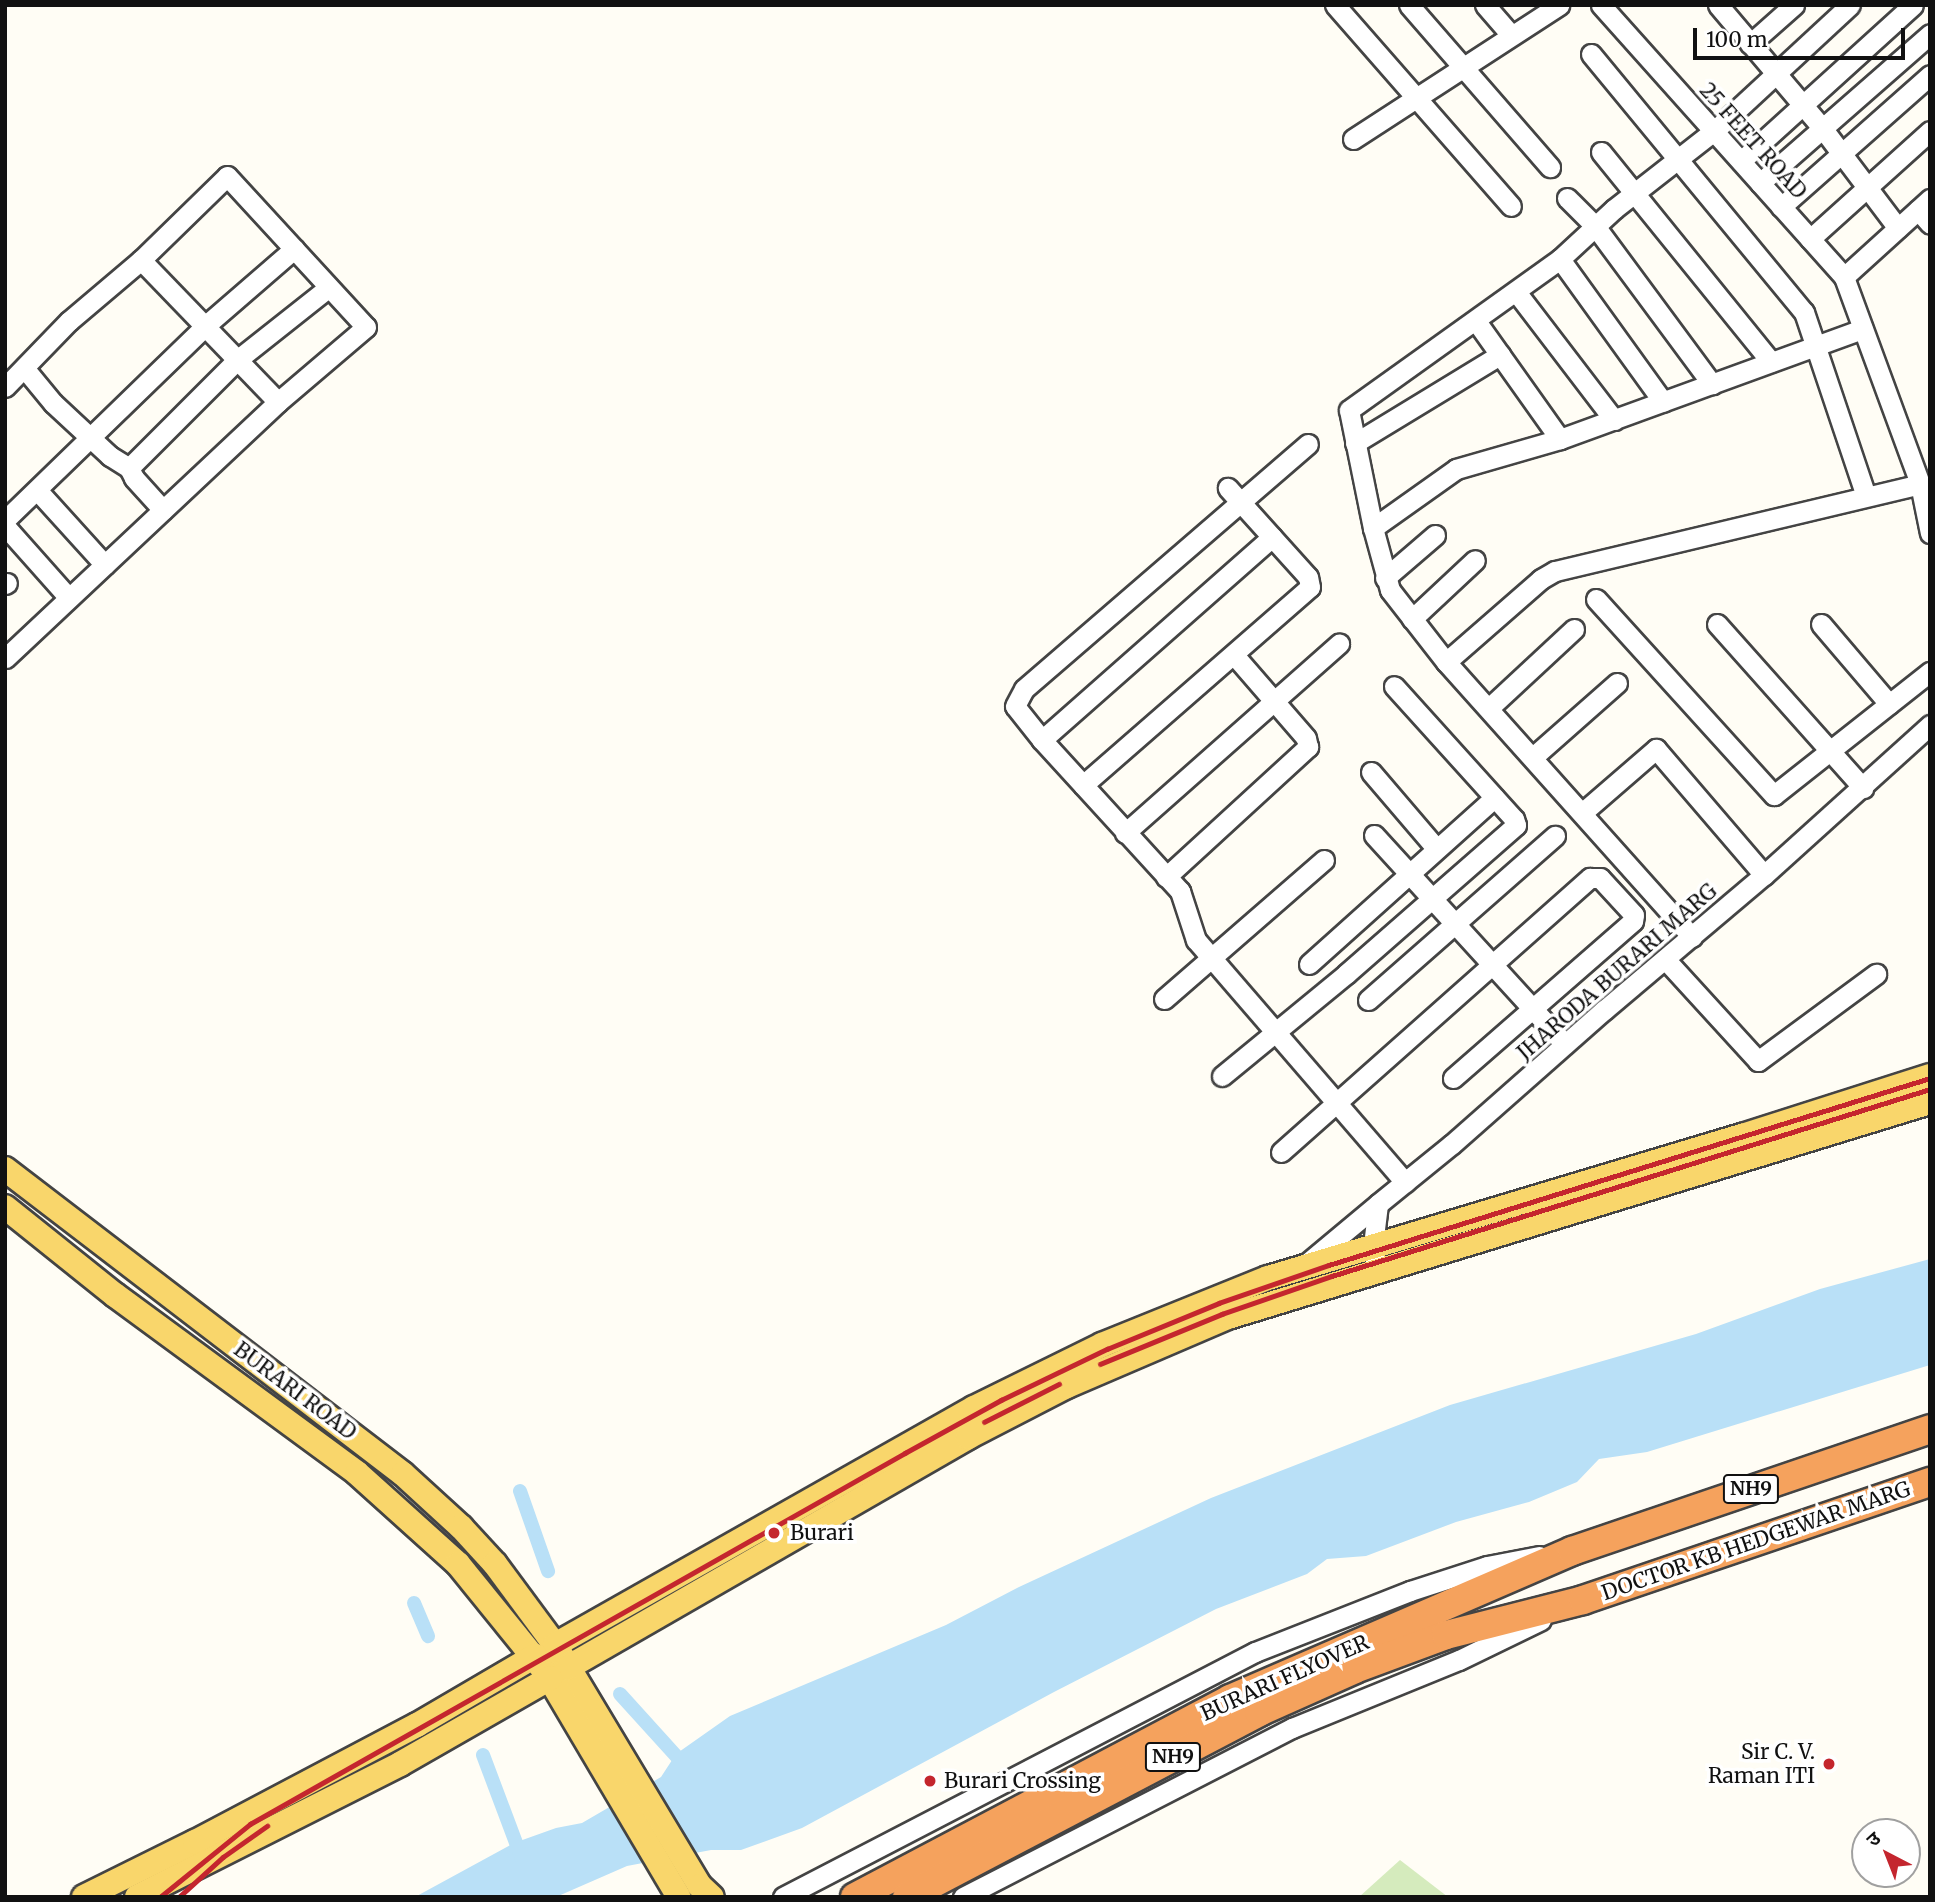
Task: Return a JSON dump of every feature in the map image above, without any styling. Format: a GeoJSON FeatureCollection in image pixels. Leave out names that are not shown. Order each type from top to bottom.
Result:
{"type":"FeatureCollection","features":[{"type":"Feature","properties":{"kind":"highway","name":"NH9"},"geometry":{"type":"LineString","coordinates":[[1572,1551],[1930,1429]]}},
{"type":"Feature","properties":{"kind":"highway","name":"DOCTOR KB HEDGEWAR MARG"},"geometry":{"type":"LineString","coordinates":[[1583,1600],[1930,1482]]}},
{"type":"Feature","properties":{"kind":"highway","name":"BURARI FLYOVER"},"geometry":{"type":"LineString","coordinates":[[907,1897],[1259,1712],[1355,1669],[1572,1551]]}},
{"type":"Feature","properties":{"kind":"highway","name":"BURARI FLYOVER"},"geometry":{"type":"LineString","coordinates":[[855,1897],[1230,1699],[1442,1623],[1583,1600]]}},
{"type":"Feature","properties":{"kind":"main road"},"geometry":{"type":"LineString","coordinates":[[85,1897],[417,1725],[974,1408],[1102,1345],[1268,1278],[1742,1136],[1930,1076]]}},
{"type":"Feature","properties":{"kind":"main road"},"geometry":{"type":"LineString","coordinates":[[137,1897],[400,1765],[968,1437],[1067,1386],[1228,1317],[1377,1269],[1930,1102]]}},
{"type":"Feature","properties":{"kind":"main road","name":"BURARI ROAD"},"geometry":{"type":"LineString","coordinates":[[5,1169],[403,1474],[495,1564],[545,1651]]}},
{"type":"Feature","properties":{"kind":"main road","name":"BURARI ROAD"},"geometry":{"type":"LineString","coordinates":[[5,1207],[115,1295],[356,1474],[458,1564],[545,1651]]}},
{"type":"Feature","properties":{"kind":"main road"},"geometry":{"type":"LineString","coordinates":[[545,1651],[692,1893]]}},
{"type":"Feature","properties":{"kind":"street"},"geometry":{"type":"LineString","coordinates":[[1335,5],[1511,206]]}},
{"type":"Feature","properties":{"kind":"street"},"geometry":{"type":"LineString","coordinates":[[1409,5],[1550,167]]}},
{"type":"Feature","properties":{"kind":"street"},"geometry":{"type":"LineString","coordinates":[[1485,5],[1511,35]]}},
{"type":"Feature","properties":{"kind":"street"},"geometry":{"type":"LineString","coordinates":[[1353,139],[1559,5]]}},
{"type":"Feature","properties":{"kind":"street","name":"25 FEET ROAD"},"geometry":{"type":"LineString","coordinates":[[1601,5],[1844,277]]}},
{"type":"Feature","properties":{"kind":"street"},"geometry":{"type":"LineString","coordinates":[[1750,44],[1794,5]]}},
{"type":"Feature","properties":{"kind":"street"},"geometry":{"type":"LineString","coordinates":[[1692,937],[1446,662],[1412,619],[1385,578],[1355,443],[1350,407],[1517,293],[1560,259],[1636,191],[1680,160],[1714,131],[1850,5]]}},
{"type":"Feature","properties":{"kind":"street"},"geometry":{"type":"LineString","coordinates":[[1741,161],[1913,5]]}},
{"type":"Feature","properties":{"kind":"street"},"geometry":{"type":"LineString","coordinates":[[1722,7],[1843,154],[1898,228]]}},
{"type":"Feature","properties":{"kind":"street"},"geometry":{"type":"LineString","coordinates":[[1760,183],[1930,34]]}},
{"type":"Feature","properties":{"kind":"street"},"geometry":{"type":"LineString","coordinates":[[1591,54],[1796,300],[1817,346],[1866,496]]}},
{"type":"Feature","properties":{"kind":"street"},"geometry":{"type":"LineString","coordinates":[[1781,207],[1930,75]]}},
{"type":"Feature","properties":{"kind":"street"},"geometry":{"type":"LineString","coordinates":[[1810,239],[1930,131]]}},
{"type":"Feature","properties":{"kind":"street"},"geometry":{"type":"LineString","coordinates":[[1601,152],[1636,191],[1771,362]]}},
{"type":"Feature","properties":{"kind":"street"},"geometry":{"type":"LineString","coordinates":[[5,387],[69,321],[141,260],[227,176],[366,327],[278,402],[5,658]]}},
{"type":"Feature","properties":{"kind":"street"},"geometry":{"type":"LineString","coordinates":[[1567,198],[1595,226],[1712,384]]}},
{"type":"Feature","properties":{"kind":"street"},"geometry":{"type":"LineString","coordinates":[[1926,211],[1898,228],[1844,277],[1927,502],[1930,533]]}},
{"type":"Feature","properties":{"kind":"street"},"geometry":{"type":"LineString","coordinates":[[5,520],[205,326],[294,249]]}},
{"type":"Feature","properties":{"kind":"street"},"geometry":{"type":"LineString","coordinates":[[1560,259],[1662,402]]}},
{"type":"Feature","properties":{"kind":"street"},"geometry":{"type":"LineString","coordinates":[[141,260],[278,402]]}},
{"type":"Feature","properties":{"kind":"street"},"geometry":{"type":"LineString","coordinates":[[129,468],[237,360],[329,287]]}},
{"type":"Feature","properties":{"kind":"street"},"geometry":{"type":"LineString","coordinates":[[1517,293],[1614,420]]}},
{"type":"Feature","properties":{"kind":"street"},"geometry":{"type":"LineString","coordinates":[[1476,321],[1560,439]]}},
{"type":"Feature","properties":{"kind":"street"},"geometry":{"type":"LineString","coordinates":[[1373,528],[1456,469],[1560,439],[1863,329]]}},
{"type":"Feature","properties":{"kind":"street"},"geometry":{"type":"LineString","coordinates":[[1355,443],[1500,355]]}},
{"type":"Feature","properties":{"kind":"street"},"geometry":{"type":"LineString","coordinates":[[25,369],[53,403],[110,456],[129,468],[134,478],[163,510]]}},
{"type":"Feature","properties":{"kind":"street"},"geometry":{"type":"LineString","coordinates":[[1308,444],[1235,494],[1017,697],[1015,706],[1042,740],[1184,898],[1196,940],[1405,1182]]}},
{"type":"Feature","properties":{"kind":"street"},"geometry":{"type":"LineString","coordinates":[[1446,662],[1541,579],[1555,571],[1920,484]]}},
{"type":"Feature","properties":{"kind":"street"},"geometry":{"type":"LineString","coordinates":[[37,490],[105,565]]}},
{"type":"Feature","properties":{"kind":"street"},"geometry":{"type":"LineString","coordinates":[[1083,785],[1310,587],[1308,577],[1235,494]]}},
{"type":"Feature","properties":{"kind":"street"},"geometry":{"type":"LineString","coordinates":[[5,526],[69,598]]}},
{"type":"Feature","properties":{"kind":"street"},"geometry":{"type":"LineString","coordinates":[[1385,578],[1435,535]]}},
{"type":"Feature","properties":{"kind":"street"},"geometry":{"type":"LineString","coordinates":[[1042,740],[1272,537]]}},
{"type":"Feature","properties":{"kind":"street"},"geometry":{"type":"LineString","coordinates":[[1412,619],[1475,561]]}},
{"type":"Feature","properties":{"kind":"street"},"geometry":{"type":"LineString","coordinates":[[1596,600],[1772,793],[1780,793],[1830,749],[1930,672]]}},
{"type":"Feature","properties":{"kind":"street"},"geometry":{"type":"LineString","coordinates":[[1717,624],[1863,788]]}},
{"type":"Feature","properties":{"kind":"street"},"geometry":{"type":"LineString","coordinates":[[1821,624],[1889,704]]}},
{"type":"Feature","properties":{"kind":"street"},"geometry":{"type":"LineString","coordinates":[[1489,708],[1574,629]]}},
{"type":"Feature","properties":{"kind":"street"},"geometry":{"type":"LineString","coordinates":[[1125,833],[1339,644]]}},
{"type":"Feature","properties":{"kind":"street"},"geometry":{"type":"LineString","coordinates":[[1166,877],[1306,751],[1306,738],[1234,655]]}},
{"type":"Feature","properties":{"kind":"street"},"geometry":{"type":"LineString","coordinates":[[1533,757],[1617,683]]}},
{"type":"Feature","properties":{"kind":"street"},"geometry":{"type":"LineString","coordinates":[[1222,1076],[1516,825],[1514,819],[1394,687]]}},
{"type":"Feature","properties":{"kind":"street","name":"JHARODA BURARI MARG"},"geometry":{"type":"LineString","coordinates":[[1303,1267],[1692,937],[1930,726]]}},
{"type":"Feature","properties":{"kind":"street"},"geometry":{"type":"LineString","coordinates":[[1582,813],[1656,748],[1763,875]]}},
{"type":"Feature","properties":{"kind":"street"},"geometry":{"type":"LineString","coordinates":[[1371,772],[1436,848]]}},
{"type":"Feature","properties":{"kind":"street"},"geometry":{"type":"LineString","coordinates":[[1309,964],[1494,798]]}},
{"type":"Feature","properties":{"kind":"street"},"geometry":{"type":"LineString","coordinates":[[1374,835],[1565,1044]]}},
{"type":"Feature","properties":{"kind":"street"},"geometry":{"type":"LineString","coordinates":[[1368,1000],[1555,836]]}},
{"type":"Feature","properties":{"kind":"street"},"geometry":{"type":"LineString","coordinates":[[1164,999],[1324,860]]}},
{"type":"Feature","properties":{"kind":"street"},"geometry":{"type":"LineString","coordinates":[[1281,1152],[1590,878],[1600,878],[1634,915],[1633,921],[1453,1078]]}},
{"type":"Feature","properties":{"kind":"street"},"geometry":{"type":"LineString","coordinates":[[1665,959],[1758,1061],[1876,974]]}},
{"type":"Feature","properties":{"kind":"street"},"geometry":{"type":"LineString","coordinates":[[1377,1269],[1373,1245],[1378,1205]]}},
{"type":"Feature","properties":{"kind":"street"},"geometry":{"type":"LineString","coordinates":[[783,1897],[1255,1652],[1410,1591],[1487,1566],[1572,1551]]}},
{"type":"Feature","properties":{"kind":"street"},"geometry":{"type":"LineString","coordinates":[[963,1897],[1292,1728],[1458,1660],[1583,1600]]}},
{"type":"Feature","properties":{"kind":"green space"},"geometry":{"type":"Polygon","coordinates":[[[1400,1860],[1448,1897],[1359,1897],[1400,1860]]]}},
{"type":"Feature","properties":{"kind":"water"},"geometry":{"type":"Polygon","coordinates":[[[1930,1259],[1930,1365],[1647,1452],[1599,1459],[1577,1482],[1529,1502],[1456,1522],[1366,1556],[1327,1559],[1307,1574],[1216,1609],[1054,1692],[802,1828],[741,1850],[711,1850],[627,1866],[556,1897],[415,1897],[514,1843],[556,1828],[582,1823],[661,1777],[676,1754],[730,1716],[946,1625],[1019,1587],[1211,1498],[1450,1405],[1696,1334],[1820,1289],[1930,1259]]]}},
{"type":"Feature","properties":{"kind":"waterway"},"geometry":{"type":"LineString","coordinates":[[520,1491],[548,1571]]}},
{"type":"Feature","properties":{"kind":"waterway"},"geometry":{"type":"LineString","coordinates":[[414,1603],[428,1636]]}},
{"type":"Feature","properties":{"kind":"waterway"},"geometry":{"type":"LineString","coordinates":[[620,1694],[687,1768]]}},
{"type":"Feature","properties":{"kind":"waterway"},"geometry":{"type":"LineString","coordinates":[[483,1755],[522,1859]]}},
{"type":"Feature","properties":{"kind":"railway"},"geometry":{"type":"LineString","coordinates":[[160,1897],[250,1824],[905,1453],[1001,1400],[1107,1349],[1219,1303],[1329,1265],[1930,1078]]}},
{"type":"Feature","properties":{"kind":"railway"},"geometry":{"type":"LineString","coordinates":[[1100,1364],[1222,1314],[1332,1276],[1930,1089]]}},
{"type":"Feature","properties":{"kind":"railway"},"geometry":{"type":"LineString","coordinates":[[984,1422],[1059,1384]]}},
{"type":"Feature","properties":{"kind":"railway"},"geometry":{"type":"LineString","coordinates":[[179,1897],[223,1857],[267,1826]]}},
{"type":"Feature","properties":{"kind":"place","name":"Burari"},"geometry":{"type":"Point","coordinates":[774,1533]}},
{"type":"Feature","properties":{"kind":"place","name":"Sir C. V. Raman ITI"},"geometry":{"type":"Point","coordinates":[1829,1764]}},
{"type":"Feature","properties":{"kind":"place","name":"Burari Crossing"},"geometry":{"type":"Point","coordinates":[930,1781]}}]}
